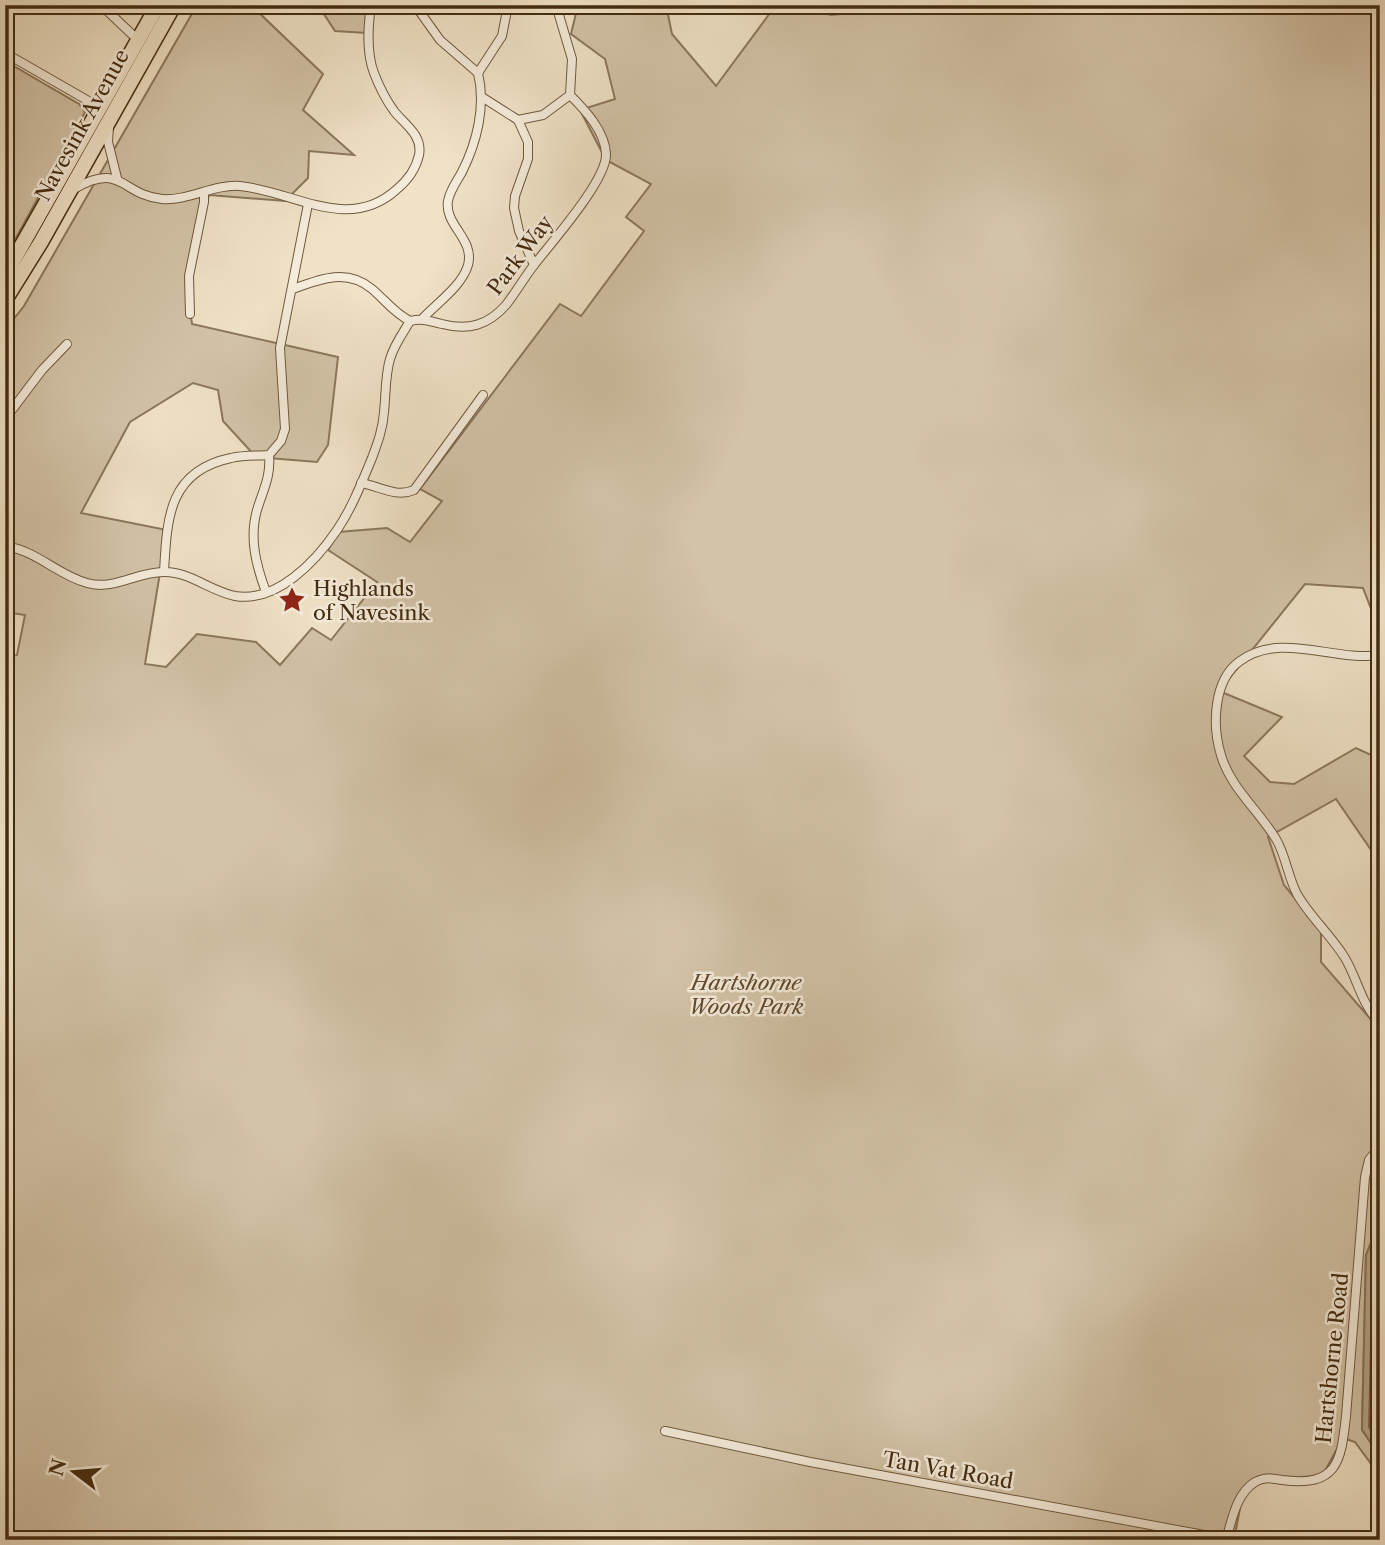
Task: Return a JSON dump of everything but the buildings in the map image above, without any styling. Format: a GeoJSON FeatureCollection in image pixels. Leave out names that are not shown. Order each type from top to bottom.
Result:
{"type":"FeatureCollection","features":[{"type":"Feature","properties":{"kind":"highway","name":"Navesink Avenue"},"geometry":{"type":"LineString","coordinates":[[5,300],[69,192],[138,40],[158,5]]}},
{"type":"Feature","properties":{"kind":"highway","name":"Navesink Avenue"},"geometry":{"type":"LineString","coordinates":[[5,275],[174,5]]}},
{"type":"Feature","properties":{"kind":"street"},"geometry":{"type":"LineString","coordinates":[[101,5],[138,40]]}},
{"type":"Feature","properties":{"kind":"street"},"geometry":{"type":"LineString","coordinates":[[69,192],[100,177],[117,178],[158,198],[204,193],[235,186],[308,204],[346,210],[363,208],[384,200],[410,176],[420,148],[417,138],[389,103],[374,74],[369,45],[371,5]]}},
{"type":"Feature","properties":{"kind":"street"},"geometry":{"type":"LineString","coordinates":[[415,5],[440,40],[478,72],[482,97],[472,145],[447,206],[450,218],[466,244],[469,253],[468,266],[459,281],[424,316]]}},
{"type":"Feature","properties":{"kind":"street"},"geometry":{"type":"LineString","coordinates":[[478,72],[502,36],[508,5]]}},
{"type":"Feature","properties":{"kind":"street"},"geometry":{"type":"LineString","coordinates":[[518,120],[543,115],[570,95],[572,59],[556,5]]}},
{"type":"Feature","properties":{"kind":"street"},"geometry":{"type":"LineString","coordinates":[[5,53],[105,112],[108,142],[117,178]]}},
{"type":"Feature","properties":{"kind":"street","name":"Park Way"},"geometry":{"type":"LineString","coordinates":[[410,321],[424,316],[460,328],[484,323],[494,317],[588,195],[601,173],[606,156],[595,126],[570,95]]}},
{"type":"Feature","properties":{"kind":"street"},"geometry":{"type":"LineString","coordinates":[[482,97],[518,120],[527,142],[529,155],[515,196],[514,208],[519,231],[534,265]]}},
{"type":"Feature","properties":{"kind":"street"},"geometry":{"type":"LineString","coordinates":[[190,314],[189,276],[204,193]]}},
{"type":"Feature","properties":{"kind":"street"},"geometry":{"type":"LineString","coordinates":[[266,592],[256,561],[253,534],[258,508],[268,482],[269,456],[281,441],[285,429],[280,359],[283,328],[308,204]]}},
{"type":"Feature","properties":{"kind":"street"},"geometry":{"type":"LineString","coordinates":[[5,546],[32,553],[75,579],[92,584],[116,584],[164,572],[186,576],[218,591],[247,596],[266,592],[291,579],[338,529],[361,483],[383,425],[389,361],[410,321],[392,310],[363,282],[350,278],[332,276],[293,289]]}},
{"type":"Feature","properties":{"kind":"street"},"geometry":{"type":"LineString","coordinates":[[5,419],[42,370],[67,344]]}},
{"type":"Feature","properties":{"kind":"street"},"geometry":{"type":"LineString","coordinates":[[361,483],[396,493],[414,490],[483,395]]}},
{"type":"Feature","properties":{"kind":"street"},"geometry":{"type":"LineString","coordinates":[[164,572],[169,514],[173,502],[185,484],[196,474],[220,461],[237,457],[269,456]]}},
{"type":"Feature","properties":{"kind":"street"},"geometry":{"type":"LineString","coordinates":[[1380,655],[1350,657],[1286,648],[1256,652],[1234,665],[1221,688],[1217,709],[1217,741],[1225,768],[1276,838],[1296,892],[1345,959],[1363,1001],[1380,1023]]}},
{"type":"Feature","properties":{"kind":"street","name":"Hartshorne Road"},"geometry":{"type":"LineString","coordinates":[[1226,1539],[1236,1507],[1253,1483],[1265,1478],[1313,1481],[1321,1478],[1338,1461],[1346,1416],[1365,1177],[1369,1160],[1380,1146]]}},
{"type":"Feature","properties":{"kind":"street","name":"Tan Vat Road"},"geometry":{"type":"LineString","coordinates":[[665,1431],[810,1462],[1226,1539]]}},
{"type":"Feature","properties":{"kind":"green space","name":"Hartshorne Woods Park"},"geometry":{"type":"Polygon","coordinates":[[[197,5],[254,5],[254,8],[323,74],[303,110],[354,155],[309,151],[308,178],[285,201],[209,195],[186,280],[192,324],[338,357],[328,445],[317,462],[256,457],[223,421],[218,390],[193,383],[130,422],[81,513],[167,530],[145,664],[166,667],[197,634],[256,642],[280,665],[312,628],[331,640],[377,582],[328,550],[338,532],[387,528],[410,542],[442,501],[420,489],[560,304],[581,316],[644,231],[626,217],[651,184],[606,160],[580,110],[615,99],[605,59],[571,34],[578,5],[666,5],[672,34],[716,86],[776,5],[818,5],[830,15],[863,12],[869,5],[1380,5],[1380,632],[1363,588],[1305,584],[1219,691],[1282,717],[1244,756],[1270,782],[1294,784],[1356,748],[1380,759],[1380,863],[1336,799],[1268,837],[1284,885],[1321,930],[1321,962],[1380,1030],[1380,1221],[1366,1255],[1362,1430],[1380,1456],[1380,1476],[1355,1442],[1343,1438],[1320,1480],[1253,1479],[1241,1503],[1234,1540],[5,1540],[5,657],[17,655],[25,615],[5,612],[5,330],[24,306],[197,5]]]}},
{"type":"Feature","properties":{"kind":"green space"},"geometry":{"type":"Polygon","coordinates":[[[318,5],[375,5],[367,33],[335,31],[318,5]]]}},
{"type":"Feature","properties":{"kind":"green space"},"geometry":{"type":"Polygon","coordinates":[[[5,61],[79,104],[85,112],[5,258],[5,211],[8,206],[5,204],[5,61]]]}},
{"type":"Feature","properties":{"kind":"water"},"geometry":{"type":"Polygon","coordinates":[[[1380,1221],[1380,1456],[1362,1430],[1366,1255],[1380,1221]]]}},
{"type":"Feature","properties":{"kind":"place","name":"Highlands of Navesink"},"geometry":{"type":"Point","coordinates":[292,600]}}]}
